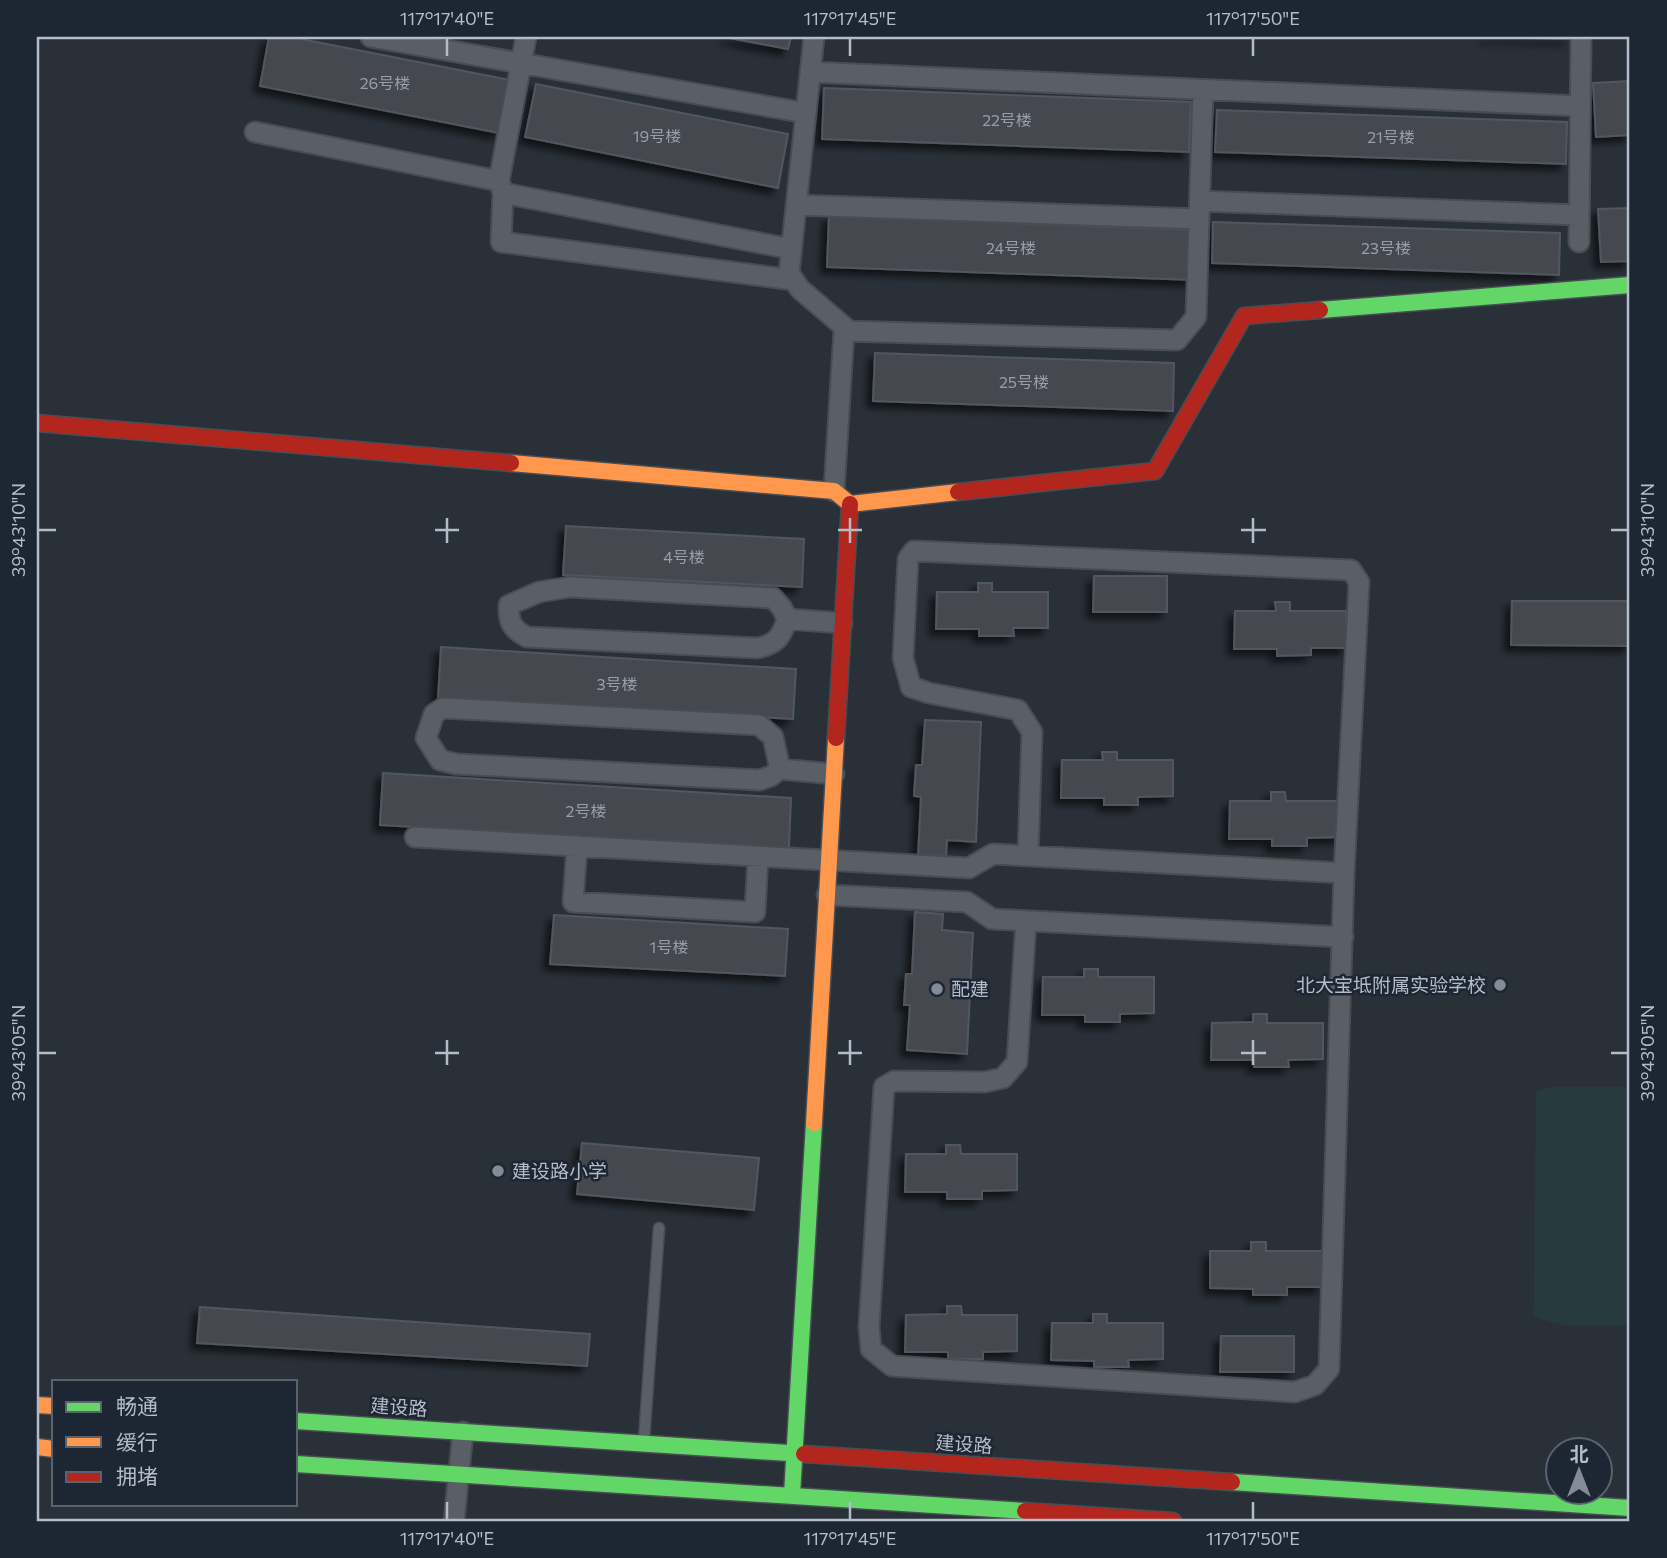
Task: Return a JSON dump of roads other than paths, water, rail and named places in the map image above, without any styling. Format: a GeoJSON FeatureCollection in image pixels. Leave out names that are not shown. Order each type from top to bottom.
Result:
{"type":"FeatureCollection","features":[{"type":"Feature","properties":{"kind":"street"},"geometry":{"type":"LineString","coordinates":[[371,37],[806,113]]}},
{"type":"Feature","properties":{"kind":"street"},"geometry":{"type":"LineString","coordinates":[[526,37],[501,187],[501,242],[794,280]]}},
{"type":"Feature","properties":{"kind":"street"},"geometry":{"type":"LineString","coordinates":[[814,37],[789,273],[800,289],[849,331]]}},
{"type":"Feature","properties":{"kind":"street"},"geometry":{"type":"LineString","coordinates":[[1579,242],[1581,37]]}},
{"type":"Feature","properties":{"kind":"street"},"geometry":{"type":"LineString","coordinates":[[810,72],[1580,106]]}},
{"type":"Feature","properties":{"kind":"street"},"geometry":{"type":"LineString","coordinates":[[792,1495],[842,623],[844,331],[1177,340],[1196,317],[1203,90]]}},
{"type":"Feature","properties":{"kind":"street"},"geometry":{"type":"LineString","coordinates":[[255,132],[792,249]]}},
{"type":"Feature","properties":{"kind":"street"},"geometry":{"type":"LineString","coordinates":[[796,205],[1579,215]]}},
{"type":"Feature","properties":{"kind":"street"},"geometry":{"type":"LineString","coordinates":[[37,423],[842,497],[1155,471],[1244,316],[1630,285]]}},
{"type":"Feature","properties":{"kind":"street"},"geometry":{"type":"LineString","coordinates":[[1026,921],[1017,1062],[1003,1078],[985,1082],[894,1081],[884,1087],[869,1327],[871,1349],[892,1366],[1295,1392],[1315,1385],[1329,1369],[1344,873],[1359,582],[1351,570],[914,551],[908,559],[903,658],[911,687],[1018,710],[1032,732],[1028,856]]}},
{"type":"Feature","properties":{"kind":"street"},"geometry":{"type":"LineString","coordinates":[[570,587],[773,598],[787,619],[778,640],[769,646],[757,648],[527,637],[515,631],[508,619],[509,605],[540,592],[570,587]]}},
{"type":"Feature","properties":{"kind":"street"},"geometry":{"type":"LineString","coordinates":[[787,619],[842,623]]}},
{"type":"Feature","properties":{"kind":"street"},"geometry":{"type":"LineString","coordinates":[[780,769],[774,737],[759,725],[443,708],[434,714],[426,738],[440,760],[456,764],[760,780],[780,769],[834,774]]}},
{"type":"Feature","properties":{"kind":"street"},"geometry":{"type":"LineString","coordinates":[[415,837],[969,868],[993,854],[1344,873]]}},
{"type":"Feature","properties":{"kind":"street"},"geometry":{"type":"LineString","coordinates":[[577,846],[573,902],[755,912],[758,856]]}},
{"type":"Feature","properties":{"kind":"street"},"geometry":{"type":"LineString","coordinates":[[967,902],[969,868]]}},
{"type":"Feature","properties":{"kind":"street"},"geometry":{"type":"LineString","coordinates":[[827,895],[967,902],[992,919],[1343,937]]}},
{"type":"Feature","properties":{"kind":"street","name":"建设路"},"geometry":{"type":"LineString","coordinates":[[298,1421],[1630,1508]]}},
{"type":"Feature","properties":{"kind":"street"},"geometry":{"type":"LineString","coordinates":[[454,1521],[463,1432]]}},
{"type":"Feature","properties":{"kind":"street"},"geometry":{"type":"LineString","coordinates":[[298,1464],[792,1495],[1032,1517],[1173,1521]]}},
{"type":"Feature","properties":{"kind":"lane"},"geometry":{"type":"LineString","coordinates":[[643,1443],[659,1228]]}},
{"type":"Feature","properties":{"kind":"place","name":"北大宝坻附属实验学校"},"geometry":{"type":"Point","coordinates":[1500,985]}},
{"type":"Feature","properties":{"kind":"place","name":"配建"},"geometry":{"type":"Point","coordinates":[937,989]}},
{"type":"Feature","properties":{"kind":"place","name":"建设路小学"},"geometry":{"type":"Point","coordinates":[498,1171]}}]}
